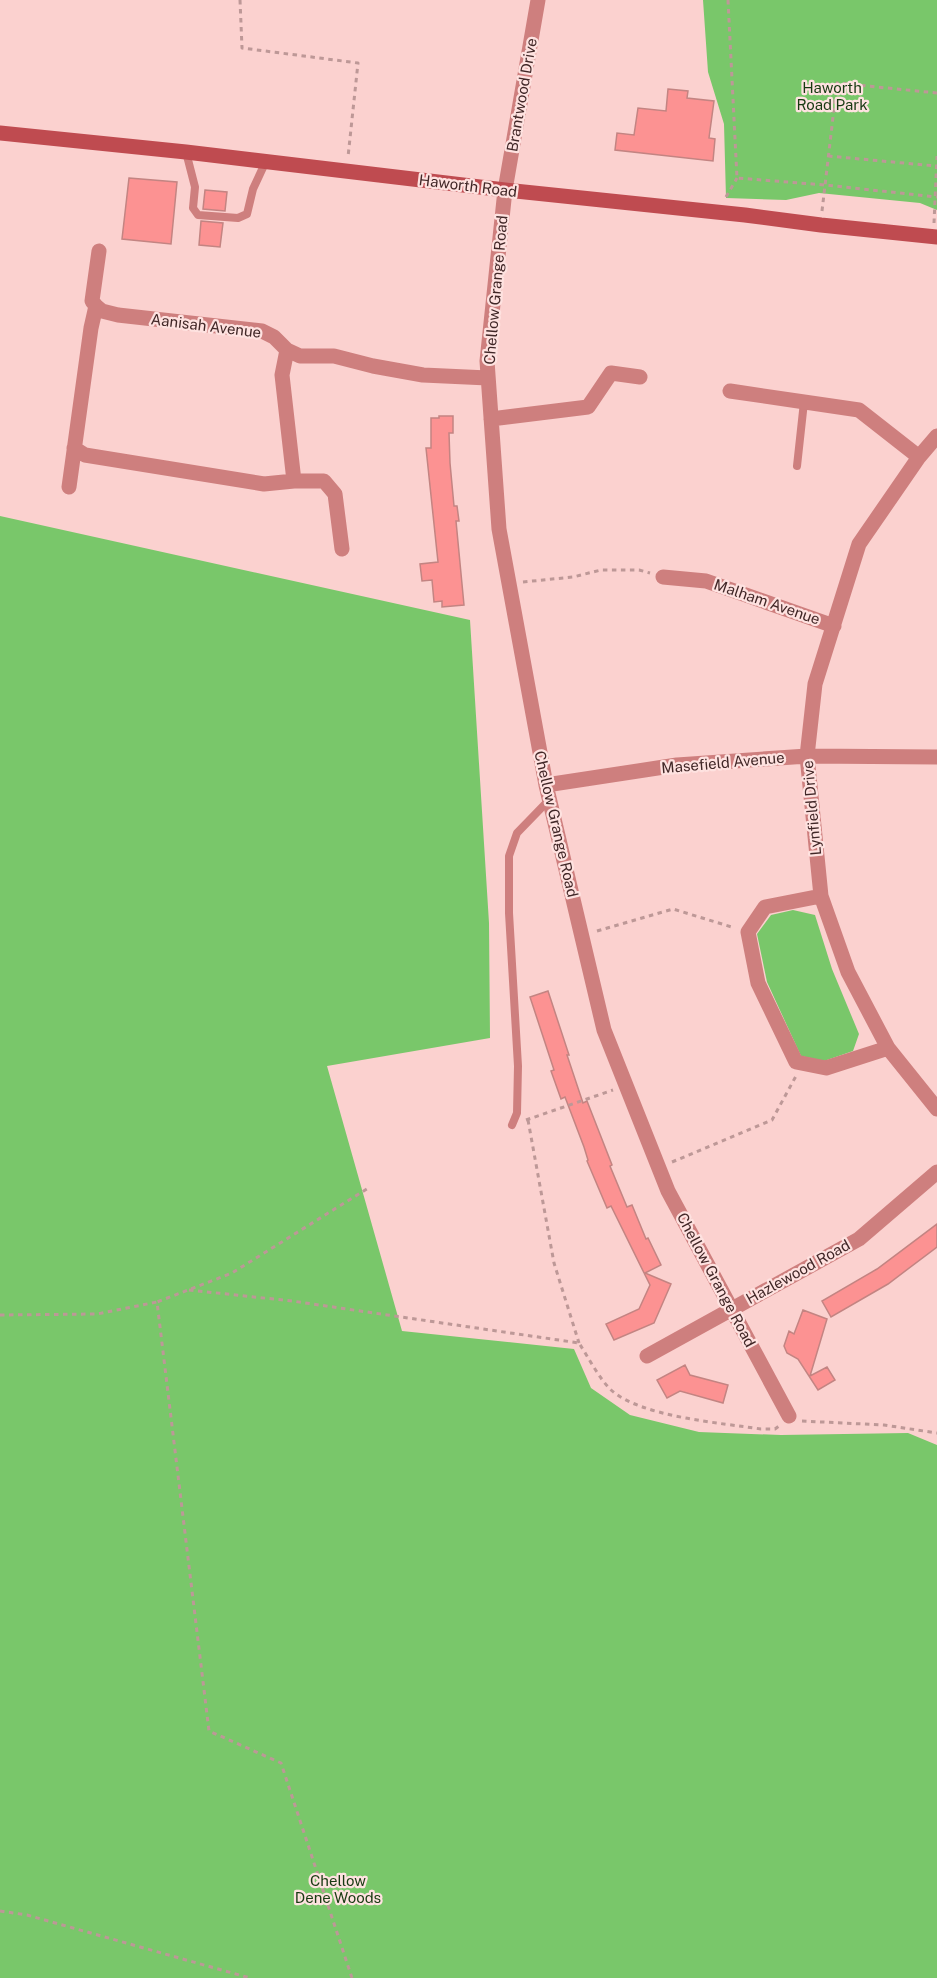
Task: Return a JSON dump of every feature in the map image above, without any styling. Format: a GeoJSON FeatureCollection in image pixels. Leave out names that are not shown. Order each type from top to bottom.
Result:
{"type":"FeatureCollection","features":[{"type":"Feature","properties":{"kind":"main road","name":"Haworth Road"},"geometry":{"type":"LineString","coordinates":[[0,133],[936,237]]}},
{"type":"Feature","properties":{"kind":"street","name":"Brantwood Drive"},"geometry":{"type":"LineString","coordinates":[[505,190],[538,0]]}},
{"type":"Feature","properties":{"kind":"street","name":"Chellow Grange Road"},"geometry":{"type":"LineString","coordinates":[[505,190],[487,361],[488,378],[499,529],[548,792],[604,1030],[668,1191],[789,1416]]}},
{"type":"Feature","properties":{"kind":"street"},"geometry":{"type":"LineString","coordinates":[[69,488],[91,327],[96,306],[92,301],[99,251]]}},
{"type":"Feature","properties":{"kind":"street","name":"Aanisah Avenue"},"geometry":{"type":"LineString","coordinates":[[96,306],[102,311],[118,315],[262,332],[274,337],[287,350],[300,356],[334,356],[423,375],[488,378]]}},
{"type":"Feature","properties":{"kind":"street"},"geometry":{"type":"LineString","coordinates":[[287,350],[282,375],[294,481]]}},
{"type":"Feature","properties":{"kind":"street"},"geometry":{"type":"LineString","coordinates":[[491,418],[588,407],[611,373],[640,376]]}},
{"type":"Feature","properties":{"kind":"street"},"geometry":{"type":"LineString","coordinates":[[730,391],[859,410],[919,457]]}},
{"type":"Feature","properties":{"kind":"street","name":"Lynfield Drive"},"geometry":{"type":"LineString","coordinates":[[937,436],[919,457],[859,544],[815,684],[807,756],[821,896],[848,972],[888,1048],[937,1109]]}},
{"type":"Feature","properties":{"kind":"street"},"geometry":{"type":"LineString","coordinates":[[74,448],[85,455],[264,484],[324,481],[335,494],[342,549]]}},
{"type":"Feature","properties":{"kind":"street","name":"Malham Avenue"},"geometry":{"type":"LineString","coordinates":[[663,577],[706,581],[834,626]]}},
{"type":"Feature","properties":{"kind":"street","name":"Masefield Avenue"},"geometry":{"type":"LineString","coordinates":[[548,792],[677,765],[807,756],[937,758]]}},
{"type":"Feature","properties":{"kind":"street"},"geometry":{"type":"LineString","coordinates":[[821,896],[765,907],[748,932],[758,983],[796,1062],[826,1068],[888,1048]]}},
{"type":"Feature","properties":{"kind":"street","name":"Hazlewood Road"},"geometry":{"type":"LineString","coordinates":[[647,1356],[859,1239],[937,1172]]}},
{"type":"Feature","properties":{"kind":"lane"},"geometry":{"type":"LineString","coordinates":[[186,152],[195,188],[193,208],[198,215],[238,218],[247,214],[253,189],[266,161]]}},
{"type":"Feature","properties":{"kind":"lane"},"geometry":{"type":"LineString","coordinates":[[797,466],[804,402]]}},
{"type":"Feature","properties":{"kind":"lane"},"geometry":{"type":"LineString","coordinates":[[512,1125],[517,1113],[518,1066],[509,856],[517,832],[548,792]]}},
{"type":"Feature","properties":{"kind":"path"},"geometry":{"type":"LineString","coordinates":[[240,0],[242,48],[358,63],[346,171]]}},
{"type":"Feature","properties":{"kind":"path"},"geometry":{"type":"LineString","coordinates":[[726,198],[737,178],[728,0]]}},
{"type":"Feature","properties":{"kind":"path"},"geometry":{"type":"LineString","coordinates":[[821,225],[837,83],[937,93]]}},
{"type":"Feature","properties":{"kind":"path"},"geometry":{"type":"LineString","coordinates":[[828,156],[936,166]]}},
{"type":"Feature","properties":{"kind":"path"},"geometry":{"type":"LineString","coordinates":[[936,237],[937,156]]}},
{"type":"Feature","properties":{"kind":"path"},"geometry":{"type":"LineString","coordinates":[[737,178],[936,197]]}},
{"type":"Feature","properties":{"kind":"path"},"geometry":{"type":"LineString","coordinates":[[509,584],[573,577],[602,570],[639,570],[663,577]]}},
{"type":"Feature","properties":{"kind":"path"},"geometry":{"type":"LineString","coordinates":[[582,935],[673,909],[748,932]]}},
{"type":"Feature","properties":{"kind":"path"},"geometry":{"type":"LineString","coordinates":[[659,1167],[772,1120],[803,1064]]}},
{"type":"Feature","properties":{"kind":"path"},"geometry":{"type":"LineString","coordinates":[[512,1125],[627,1086]]}},
{"type":"Feature","properties":{"kind":"path"},"geometry":{"type":"LineString","coordinates":[[528,1120],[554,1263],[579,1343],[610,1389],[627,1401],[660,1413],[761,1429],[775,1429],[789,1416],[805,1422],[884,1425],[932,1431],[937,1434]]}},
{"type":"Feature","properties":{"kind":"path"},"geometry":{"type":"LineString","coordinates":[[0,1315],[97,1314],[157,1302],[232,1273],[370,1187]]}},
{"type":"Feature","properties":{"kind":"path"},"geometry":{"type":"LineString","coordinates":[[187,1290],[292,1301],[579,1343]]}},
{"type":"Feature","properties":{"kind":"path"},"geometry":{"type":"LineString","coordinates":[[157,1302],[209,1731],[281,1763],[352,1978]]}},
{"type":"Feature","properties":{"kind":"path"},"geometry":{"type":"LineString","coordinates":[[0,1911],[27,1915],[250,1978]]}},
{"type":"Feature","properties":{"kind":"green space","name":"Haworth Road Park"},"geometry":{"type":"Polygon","coordinates":[[[703,0],[937,0],[937,210],[920,203],[819,193],[786,200],[726,198],[724,124],[708,72],[703,0]]]}},
{"type":"Feature","properties":{"kind":"green space","name":"Chellow Dene Woods"},"geometry":{"type":"Polygon","coordinates":[[[0,516],[470,620],[489,923],[490,1038],[327,1066],[402,1331],[574,1349],[591,1388],[630,1415],[699,1432],[781,1435],[908,1433],[937,1445],[937,1978],[0,1978],[0,516]]]}},
{"type":"Feature","properties":{"kind":"green space"},"geometry":{"type":"Polygon","coordinates":[[[793,910],[815,915],[832,969],[859,1034],[853,1051],[824,1061],[801,1056],[767,982],[757,934],[771,915],[793,910]]]}},
{"type":"Feature","properties":{"kind":"building"},"geometry":{"type":"Polygon","coordinates":[[[668,89],[688,91],[687,98],[714,101],[709,138],[715,139],[713,161],[615,150],[617,133],[634,135],[638,108],[666,111],[668,89]]]}},
{"type":"Feature","properties":{"kind":"building"},"geometry":{"type":"Polygon","coordinates":[[[129,178],[177,182],[171,244],[122,239],[129,178]]]}},
{"type":"Feature","properties":{"kind":"building"},"geometry":{"type":"Polygon","coordinates":[[[205,190],[227,192],[225,211],[203,209],[205,190]]]}},
{"type":"Feature","properties":{"kind":"building"},"geometry":{"type":"Polygon","coordinates":[[[201,221],[223,223],[220,247],[199,245],[201,221]]]}},
{"type":"Feature","properties":{"kind":"building"},"geometry":{"type":"Polygon","coordinates":[[[439,416],[453,416],[453,433],[449,433],[450,463],[454,506],[457,506],[459,521],[456,521],[464,605],[442,607],[442,601],[434,602],[432,580],[422,581],[420,564],[438,562],[426,448],[431,448],[431,418],[439,418],[439,416]]]}},
{"type":"Feature","properties":{"kind":"building"},"geometry":{"type":"Polygon","coordinates":[[[548,991],[583,1103],[587,1101],[627,1207],[632,1205],[646,1239],[648,1238],[661,1265],[645,1273],[671,1284],[654,1323],[614,1340],[606,1324],[639,1309],[650,1285],[611,1206],[607,1208],[587,1161],[565,1097],[561,1099],[551,1071],[554,1070],[530,997],[548,991]]]}},
{"type":"Feature","properties":{"kind":"building"},"geometry":{"type":"Polygon","coordinates":[[[937,1224],[937,1247],[888,1284],[831,1317],[822,1301],[877,1269],[937,1224]]]}},
{"type":"Feature","properties":{"kind":"building"},"geometry":{"type":"Polygon","coordinates":[[[803,1310],[827,1319],[810,1376],[827,1367],[835,1380],[818,1390],[798,1359],[787,1353],[784,1346],[789,1331],[794,1334],[803,1310]]]}},
{"type":"Feature","properties":{"kind":"building"},"geometry":{"type":"Polygon","coordinates":[[[685,1365],[690,1375],[728,1385],[723,1403],[680,1391],[667,1398],[657,1380],[685,1365]]]}}]}
